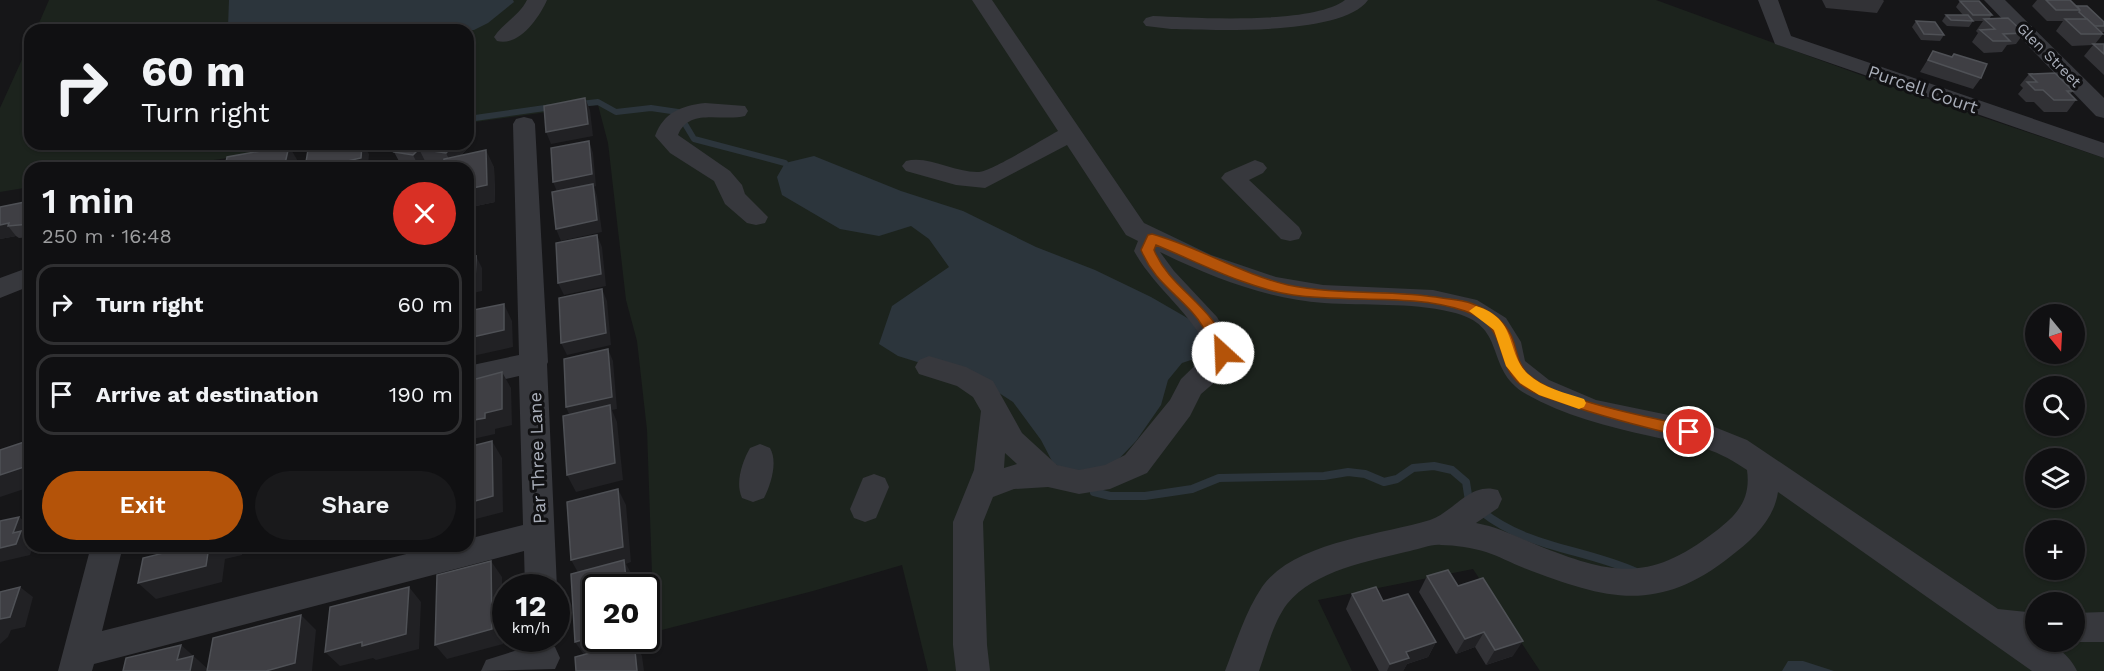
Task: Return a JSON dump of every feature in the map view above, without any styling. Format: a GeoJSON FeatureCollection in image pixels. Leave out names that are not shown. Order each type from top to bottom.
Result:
{"type":"FeatureCollection","features":[{"type":"Feature","properties":{"kind":"street"},"geometry":{"type":"LineString","coordinates":[[504,38],[522,24],[532,12],[537,0]]}},
{"type":"Feature","properties":{"kind":"street"},"geometry":{"type":"LineString","coordinates":[[982,0],[1135,229],[1248,278],[1289,290],[1323,294],[1416,298],[1467,307],[1486,315],[1500,327],[1507,341],[1513,366],[1525,380],[1544,391],[1629,419],[1708,436],[1739,449],[2060,671]]}},
{"type":"Feature","properties":{"kind":"street"},"geometry":{"type":"LineString","coordinates":[[1153,22],[1185,24],[1304,21],[1346,11],[1358,0]]}},
{"type":"Feature","properties":{"kind":"street","name":"Purcell Court"},"geometry":{"type":"LineString","coordinates":[[1768,0],[1782,40],[2104,151]]}},
{"type":"Feature","properties":{"kind":"street","name":"Glen Street"},"geometry":{"type":"LineString","coordinates":[[1994,0],[2104,111]]}},
{"type":"Feature","properties":{"kind":"street"},"geometry":{"type":"LineString","coordinates":[[738,111],[692,111],[675,118],[669,124],[666,136],[678,148],[722,176],[730,185],[734,198],[756,217]]}},
{"type":"Feature","properties":{"kind":"street","name":"Par Three Lane"},"geometry":{"type":"LineString","coordinates":[[474,552],[539,534],[524,124]]}},
{"type":"Feature","properties":{"kind":"street"},"geometry":{"type":"LineString","coordinates":[[914,166],[956,177],[985,180],[1071,133]]}},
{"type":"Feature","properties":{"kind":"street"},"geometry":{"type":"LineString","coordinates":[[1255,168],[1233,178],[1290,233]]}},
{"type":"Feature","properties":{"kind":"street"},"geometry":{"type":"LineString","coordinates":[[983,488],[1012,477],[1048,476],[1079,482],[1110,477],[1136,464],[1179,408],[1191,387],[1213,368],[1223,353],[1217,335],[1198,309],[1155,269],[1147,250],[1152,238]]}},
{"type":"Feature","properties":{"kind":"street"},"geometry":{"type":"LineString","coordinates":[[0,289],[24,279]]}},
{"type":"Feature","properties":{"kind":"street"},"geometry":{"type":"LineString","coordinates":[[474,376],[534,362]]}},
{"type":"Feature","properties":{"kind":"street"},"geometry":{"type":"LineString","coordinates":[[929,367],[966,378],[983,389],[1012,441],[1048,476]]}},
{"type":"Feature","properties":{"kind":"street"},"geometry":{"type":"LineString","coordinates":[[973,671],[970,645],[968,522],[989,470],[995,411]]}},
{"type":"Feature","properties":{"kind":"street"},"geometry":{"type":"LineString","coordinates":[[753,489],[760,456]]}},
{"type":"Feature","properties":{"kind":"street"},"geometry":{"type":"LineString","coordinates":[[1242,671],[1276,593],[1307,569],[1383,544],[1440,531],[1490,539],[1578,575],[1621,585],[1651,582],[1690,567],[1720,547],[1753,519],[1766,488],[1761,464]]}},
{"type":"Feature","properties":{"kind":"street"},"geometry":{"type":"LineString","coordinates":[[1440,531],[1487,498]]}},
{"type":"Feature","properties":{"kind":"street"},"geometry":{"type":"LineString","coordinates":[[539,534],[540,574]]}},
{"type":"Feature","properties":{"kind":"street"},"geometry":{"type":"LineString","coordinates":[[78,661],[105,552]]}},
{"type":"Feature","properties":{"kind":"street","name":"Par Three Lane"},"geometry":{"type":"LineString","coordinates":[[78,661],[474,552]]}},
{"type":"Feature","properties":{"kind":"street"},"geometry":{"type":"LineString","coordinates":[[1990,624],[2025,627]]}},
{"type":"Feature","properties":{"kind":"street"},"geometry":{"type":"LineString","coordinates":[[2085,628],[2104,627]]}},
{"type":"Feature","properties":{"kind":"street"},"geometry":{"type":"LineString","coordinates":[[498,671],[543,656]]}},
{"type":"Feature","properties":{"kind":"shaded area"},"geometry":{"type":"Polygon","coordinates":[[[49,0],[1656,0],[1902,90],[2104,158],[2104,671],[1540,671],[1473,569],[1318,600],[1352,671],[928,671],[902,565],[813,591],[660,630],[660,574],[652,574],[647,430],[637,341],[626,300],[608,143],[598,105],[474,122],[474,24],[39,24],[49,0]]]}},
{"type":"Feature","properties":{"kind":"shaded area"},"geometry":{"type":"Polygon","coordinates":[[[229,0],[513,0],[514,2],[488,23],[474,30],[474,24],[228,24],[229,0]]]}},
{"type":"Feature","properties":{"kind":"shaded area"},"geometry":{"type":"Polygon","coordinates":[[[24,55],[24,150],[282,150],[201,162],[24,162],[24,188],[0,192],[0,108],[24,55]]]}},
{"type":"Feature","properties":{"kind":"shaded area"},"geometry":{"type":"Polygon","coordinates":[[[814,156],[901,191],[963,211],[1036,247],[1095,270],[1151,297],[1196,323],[1205,342],[1206,350],[1200,357],[1182,363],[1168,380],[1161,405],[1136,441],[1113,465],[1070,472],[1053,463],[1041,440],[1013,402],[982,382],[898,356],[879,344],[892,306],[949,267],[929,239],[911,226],[879,236],[840,229],[782,195],[777,177],[785,163],[814,156]]]}},
{"type":"Feature","properties":{"kind":"shaded area"},"geometry":{"type":"Polygon","coordinates":[[[1788,661],[1803,661],[1834,671],[1782,671],[1788,661]]]}},
{"type":"Feature","properties":{"kind":"building"},"geometry":{"type":"Polygon","coordinates":[[[2046,0],[2070,0],[2080,10],[2056,10],[2046,0]]]}},
{"type":"Feature","properties":{"kind":"building"},"geometry":{"type":"Polygon","coordinates":[[[1960,1],[1979,1],[1992,15],[1973,15],[1960,1]]]}},
{"type":"Feature","properties":{"kind":"building"},"geometry":{"type":"Polygon","coordinates":[[[2077,6],[2087,6],[2104,22],[2104,26],[2095,26],[2079,12],[2077,6]]]}},
{"type":"Feature","properties":{"kind":"building"},"geometry":{"type":"Polygon","coordinates":[[[1946,15],[1968,15],[1973,21],[1951,20],[1946,15]]]}},
{"type":"Feature","properties":{"kind":"building"},"geometry":{"type":"Polygon","coordinates":[[[2008,18],[2024,33],[2003,34],[2010,41],[1993,41],[1980,30],[1995,29],[1984,19],[2008,18]]]}},
{"type":"Feature","properties":{"kind":"building"},"geometry":{"type":"Polygon","coordinates":[[[2065,19],[2087,19],[2103,34],[2081,34],[2065,19]]]}},
{"type":"Feature","properties":{"kind":"building"},"geometry":{"type":"Polygon","coordinates":[[[1916,21],[1935,22],[1944,35],[1924,34],[1916,21]]]}},
{"type":"Feature","properties":{"kind":"building"},"geometry":{"type":"Polygon","coordinates":[[[2093,44],[2104,44],[2104,54],[2093,44]]]}},
{"type":"Feature","properties":{"kind":"building"},"geometry":{"type":"Polygon","coordinates":[[[1933,51],[1952,57],[1954,54],[1987,64],[1981,78],[1928,60],[1933,51]]]}},
{"type":"Feature","properties":{"kind":"building"},"geometry":{"type":"Polygon","coordinates":[[[2055,73],[2073,91],[2067,91],[2076,100],[2054,100],[2043,90],[2035,90],[2027,82],[2037,82],[2029,74],[2055,73]]]}},
{"type":"Feature","properties":{"kind":"building"},"geometry":{"type":"Polygon","coordinates":[[[585,98],[588,124],[546,132],[544,106],[585,98]]]}},
{"type":"Feature","properties":{"kind":"building"},"geometry":{"type":"Polygon","coordinates":[[[589,141],[592,174],[553,182],[551,148],[589,141]]]}},
{"type":"Feature","properties":{"kind":"building"},"geometry":{"type":"Polygon","coordinates":[[[266,150],[288,150],[285,162],[226,162],[227,157],[266,150]]]}},
{"type":"Feature","properties":{"kind":"building"},"geometry":{"type":"Polygon","coordinates":[[[308,150],[362,150],[361,158],[343,162],[306,162],[308,150]]]}},
{"type":"Feature","properties":{"kind":"building"},"geometry":{"type":"Polygon","coordinates":[[[396,150],[418,150],[413,155],[394,152],[396,150]]]}},
{"type":"Feature","properties":{"kind":"building"},"geometry":{"type":"Polygon","coordinates":[[[426,150],[449,150],[446,153],[426,150]]]}},
{"type":"Feature","properties":{"kind":"building"},"geometry":{"type":"Polygon","coordinates":[[[486,150],[487,185],[474,188],[474,162],[444,162],[444,159],[486,150]]]}},
{"type":"Feature","properties":{"kind":"building"},"geometry":{"type":"Polygon","coordinates":[[[593,184],[597,220],[556,229],[552,192],[593,184]]]}},
{"type":"Feature","properties":{"kind":"building"},"geometry":{"type":"Polygon","coordinates":[[[24,202],[24,225],[8,226],[9,223],[0,225],[0,207],[24,202]]]}},
{"type":"Feature","properties":{"kind":"building"},"geometry":{"type":"Polygon","coordinates":[[[597,235],[601,274],[558,283],[556,243],[597,235]]]}},
{"type":"Feature","properties":{"kind":"building"},"geometry":{"type":"Polygon","coordinates":[[[474,256],[476,256],[474,280],[474,256]]]}},
{"type":"Feature","properties":{"kind":"building"},"geometry":{"type":"Polygon","coordinates":[[[602,289],[606,333],[561,343],[559,298],[602,289]]]}},
{"type":"Feature","properties":{"kind":"building"},"geometry":{"type":"Polygon","coordinates":[[[504,304],[504,330],[474,337],[474,310],[504,304]]]}},
{"type":"Feature","properties":{"kind":"building"},"geometry":{"type":"Polygon","coordinates":[[[608,349],[612,397],[566,407],[564,359],[608,349]]]}},
{"type":"Feature","properties":{"kind":"building"},"geometry":{"type":"Polygon","coordinates":[[[502,372],[502,409],[485,413],[485,418],[474,420],[474,379],[502,372]]]}},
{"type":"Feature","properties":{"kind":"building"},"geometry":{"type":"Polygon","coordinates":[[[610,405],[615,463],[567,475],[563,416],[610,405]]]}},
{"type":"Feature","properties":{"kind":"building"},"geometry":{"type":"Polygon","coordinates":[[[492,441],[493,496],[474,501],[474,446],[492,441]]]}},
{"type":"Feature","properties":{"kind":"building"},"geometry":{"type":"Polygon","coordinates":[[[24,442],[24,467],[0,475],[0,450],[24,442]]]}},
{"type":"Feature","properties":{"kind":"building"},"geometry":{"type":"Polygon","coordinates":[[[618,489],[623,547],[571,560],[567,502],[618,489]]]}},
{"type":"Feature","properties":{"kind":"building"},"geometry":{"type":"Polygon","coordinates":[[[19,517],[13,533],[21,531],[16,544],[0,548],[0,521],[19,517]]]}},
{"type":"Feature","properties":{"kind":"building"},"geometry":{"type":"Polygon","coordinates":[[[168,552],[208,552],[206,566],[138,583],[143,558],[168,552]]]}},
{"type":"Feature","properties":{"kind":"building"},"geometry":{"type":"Polygon","coordinates":[[[624,560],[626,574],[582,574],[582,640],[575,642],[571,574],[624,560]]]}},
{"type":"Feature","properties":{"kind":"building"},"geometry":{"type":"Polygon","coordinates":[[[491,561],[492,629],[435,645],[437,575],[491,561]]]}},
{"type":"Feature","properties":{"kind":"building"},"geometry":{"type":"Polygon","coordinates":[[[1448,570],[1458,586],[1483,578],[1523,641],[1495,650],[1484,632],[1465,639],[1427,576],[1448,570]]]}},
{"type":"Feature","properties":{"kind":"building"},"geometry":{"type":"Polygon","coordinates":[[[20,587],[10,617],[0,619],[0,592],[20,587]]]}},
{"type":"Feature","properties":{"kind":"building"},"geometry":{"type":"Polygon","coordinates":[[[409,587],[406,634],[362,646],[362,642],[325,652],[330,607],[409,587]]]}},
{"type":"Feature","properties":{"kind":"building"},"geometry":{"type":"Polygon","coordinates":[[[1376,587],[1383,601],[1408,594],[1436,642],[1406,652],[1409,658],[1390,664],[1352,594],[1376,587]]]}},
{"type":"Feature","properties":{"kind":"building"},"geometry":{"type":"Polygon","coordinates":[[[301,615],[295,663],[266,671],[207,671],[213,638],[301,615]]]}},
{"type":"Feature","properties":{"kind":"building"},"geometry":{"type":"Polygon","coordinates":[[[181,645],[177,660],[193,656],[190,671],[123,671],[126,658],[181,645]]]}},
{"type":"Feature","properties":{"kind":"building"},"geometry":{"type":"Polygon","coordinates":[[[593,652],[635,652],[637,671],[576,671],[575,657],[593,652]]]}},
{"type":"Feature","properties":{"kind":"waterway"},"geometry":{"type":"LineString","coordinates":[[580,104],[598,102],[616,112],[651,108],[678,112]]}},
{"type":"Feature","properties":{"kind":"waterway"},"geometry":{"type":"LineString","coordinates":[[474,118],[552,107]]}},
{"type":"Feature","properties":{"kind":"waterway"},"geometry":{"type":"LineString","coordinates":[[682,119],[694,139],[785,163]]}},
{"type":"Feature","properties":{"kind":"waterway"},"geometry":{"type":"LineString","coordinates":[[1094,492],[1110,496],[1145,496],[1192,489],[1219,478],[1324,476],[1348,472],[1365,474],[1384,482],[1397,479],[1413,468],[1434,466],[1452,470],[1466,482],[1469,501]]}},
{"type":"Feature","properties":{"kind":"waterway"},"geometry":{"type":"LineString","coordinates":[[1481,511],[1499,524],[1537,541],[1636,572]]}},
{"type":"Feature","properties":{"kind":"slow traffic"},"geometry":{"type":"LineString","coordinates":[[1476,311],[1486,315],[1500,327],[1507,341],[1513,366],[1525,380],[1544,391],[1579,403]]}},
{"type":"Feature","properties":{"kind":"route"},"geometry":{"type":"LineString","coordinates":[[1223,353],[1217,335],[1198,309],[1155,269],[1147,250],[1152,238],[1248,278],[1289,290],[1323,294],[1416,298],[1467,307],[1486,315],[1500,327],[1507,341],[1513,366],[1525,380],[1544,391],[1607,413],[1689,432]]}}]}
